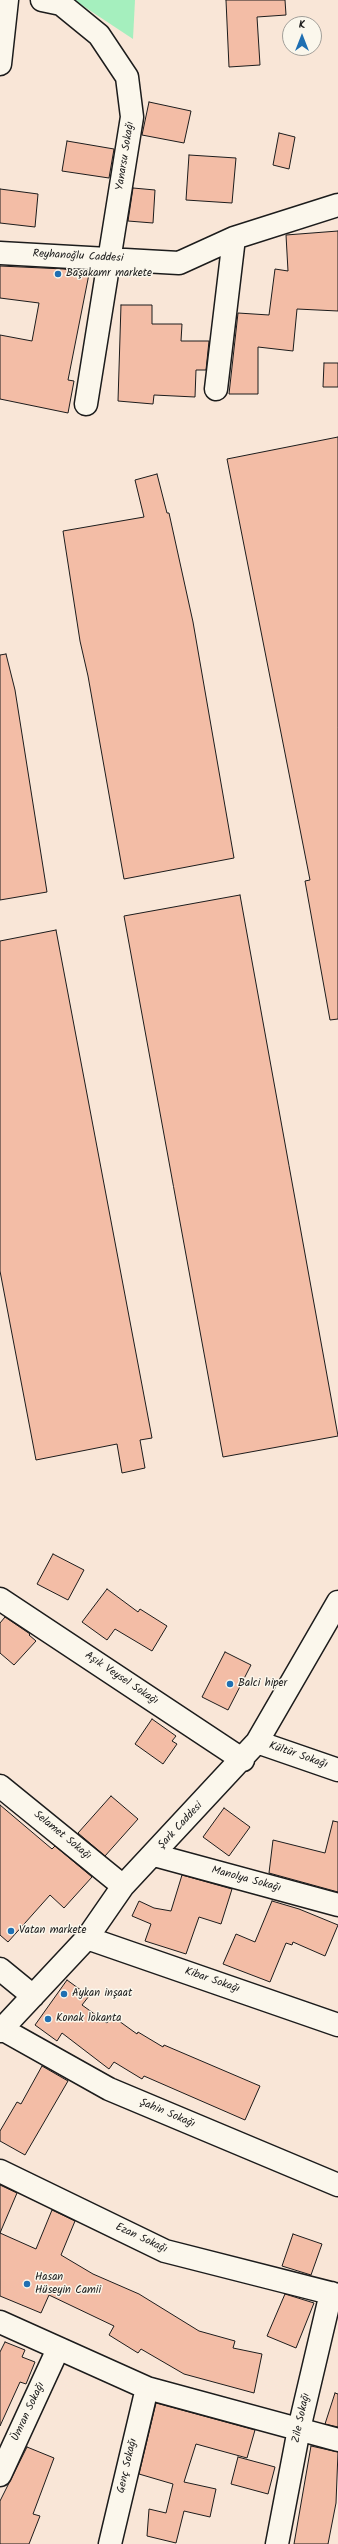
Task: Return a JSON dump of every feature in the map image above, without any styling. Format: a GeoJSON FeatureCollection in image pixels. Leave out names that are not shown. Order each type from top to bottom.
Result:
{"type":"FeatureCollection","features":[{"type":"Feature","properties":{"kind":"street"},"geometry":{"type":"LineString","coordinates":[[0,64],[7,0]]}},
{"type":"Feature","properties":{"kind":"street","name":"Yanarsu Sokağı"},"geometry":{"type":"LineString","coordinates":[[42,0],[60,4],[99,35],[127,77],[132,117],[86,404]]}},
{"type":"Feature","properties":{"kind":"street","name":"Reyhanoğlu Caddesi"},"geometry":{"type":"LineString","coordinates":[[0,252],[179,263],[234,238],[338,205]]}},
{"type":"Feature","properties":{"kind":"street"},"geometry":{"type":"LineString","coordinates":[[216,389],[234,238]]}},
{"type":"Feature","properties":{"kind":"street","name":"Aşık Veysel Sokağı"},"geometry":{"type":"LineString","coordinates":[[0,1599],[242,1760]]}},
{"type":"Feature","properties":{"kind":"street","name":"Şark Caddesi"},"geometry":{"type":"LineString","coordinates":[[1,2030],[87,1938],[123,1886],[154,1855],[257,1742],[338,1602]]}},
{"type":"Feature","properties":{"kind":"street","name":"Kültür Sokağı"},"geometry":{"type":"LineString","coordinates":[[257,1742],[338,1770]]}},
{"type":"Feature","properties":{"kind":"street","name":"Selamet Sokağı"},"geometry":{"type":"LineString","coordinates":[[0,1786],[123,1886]]}},
{"type":"Feature","properties":{"kind":"street","name":"Manolya Sokağı"},"geometry":{"type":"LineString","coordinates":[[154,1855],[338,1905]]}},
{"type":"Feature","properties":{"kind":"street","name":"Kibar Sokağı"},"geometry":{"type":"LineString","coordinates":[[87,1938],[338,2025]]}},
{"type":"Feature","properties":{"kind":"street"},"geometry":{"type":"LineString","coordinates":[[0,1969],[33,1996]]}},
{"type":"Feature","properties":{"kind":"street","name":"Şahin Sokağı"},"geometry":{"type":"LineString","coordinates":[[1,2030],[109,2089],[338,2185]]}},
{"type":"Feature","properties":{"kind":"street","name":"Ezan Sokağı"},"geometry":{"type":"LineString","coordinates":[[0,2171],[165,2251],[334,2294]]}},
{"type":"Feature","properties":{"kind":"street","name":"Zile Sokağı"},"geometry":{"type":"LineString","coordinates":[[277,2544],[299,2428],[334,2294]]}},
{"type":"Feature","properties":{"kind":"street"},"geometry":{"type":"LineString","coordinates":[[0,2322],[147,2388],[299,2428],[338,2440]]}},
{"type":"Feature","properties":{"kind":"street","name":"Ümran Sokağı"},"geometry":{"type":"LineString","coordinates":[[0,2475],[58,2349]]}},
{"type":"Feature","properties":{"kind":"street","name":"Genç Sokağı"},"geometry":{"type":"LineString","coordinates":[[110,2544],[147,2388]]}},
{"type":"Feature","properties":{"kind":"green space"},"geometry":{"type":"Polygon","coordinates":[[[74,0],[135,0],[133,39],[74,0]]]}},
{"type":"Feature","properties":{"kind":"building"},"geometry":{"type":"Polygon","coordinates":[[[226,0],[285,0],[286,15],[257,17],[260,65],[229,67],[226,0]]]}},
{"type":"Feature","properties":{"kind":"building"},"geometry":{"type":"Polygon","coordinates":[[[149,102],[191,111],[184,143],[142,135],[149,102]]]}},
{"type":"Feature","properties":{"kind":"building"},"geometry":{"type":"Polygon","coordinates":[[[279,133],[295,137],[289,169],[273,165],[279,133]]]}},
{"type":"Feature","properties":{"kind":"building"},"geometry":{"type":"Polygon","coordinates":[[[67,141],[114,149],[109,178],[62,171],[67,141]]]}},
{"type":"Feature","properties":{"kind":"building"},"geometry":{"type":"Polygon","coordinates":[[[189,155],[236,158],[232,203],[186,200],[189,155]]]}},
{"type":"Feature","properties":{"kind":"building"},"geometry":{"type":"Polygon","coordinates":[[[133,188],[155,190],[153,223],[128,221],[133,188]]]}},
{"type":"Feature","properties":{"kind":"building"},"geometry":{"type":"Polygon","coordinates":[[[0,189],[38,194],[35,227],[0,223],[0,189]]]}},
{"type":"Feature","properties":{"kind":"building"},"geometry":{"type":"Polygon","coordinates":[[[338,231],[338,311],[297,309],[293,351],[258,347],[258,394],[229,394],[238,313],[269,315],[275,269],[288,271],[286,235],[338,231]]]}},
{"type":"Feature","properties":{"kind":"building"},"geometry":{"type":"Polygon","coordinates":[[[0,266],[64,269],[89,274],[68,380],[74,381],[68,413],[0,399],[0,335],[32,341],[39,303],[0,298],[0,266]]]}},
{"type":"Feature","properties":{"kind":"building"},"geometry":{"type":"Polygon","coordinates":[[[121,305],[152,305],[152,324],[182,324],[181,341],[209,341],[206,370],[196,370],[195,397],[154,395],[153,404],[118,401],[121,305]]]}},
{"type":"Feature","properties":{"kind":"building"},"geometry":{"type":"Polygon","coordinates":[[[324,363],[338,363],[338,387],[323,387],[324,363]]]}},
{"type":"Feature","properties":{"kind":"building"},"geometry":{"type":"Polygon","coordinates":[[[338,437],[338,1019],[330,1020],[305,881],[310,880],[227,459],[338,437]]]}},
{"type":"Feature","properties":{"kind":"building"},"geometry":{"type":"Polygon","coordinates":[[[157,474],[167,513],[169,513],[193,622],[234,858],[124,879],[88,676],[80,641],[63,531],[144,517],[135,480],[157,474]]]}},
{"type":"Feature","properties":{"kind":"building"},"geometry":{"type":"Polygon","coordinates":[[[6,654],[15,690],[47,892],[0,900],[0,655],[6,654]]]}},
{"type":"Feature","properties":{"kind":"building"},"geometry":{"type":"Polygon","coordinates":[[[240,895],[338,1436],[223,1457],[124,916],[240,895]]]}},
{"type":"Feature","properties":{"kind":"building"},"geometry":{"type":"Polygon","coordinates":[[[56,930],[152,1438],[140,1440],[145,1468],[122,1473],[117,1444],[36,1460],[0,1271],[0,941],[56,930]]]}},
{"type":"Feature","properties":{"kind":"building"},"geometry":{"type":"Polygon","coordinates":[[[53,1554],[84,1570],[68,1600],[37,1584],[53,1554]]]}},
{"type":"Feature","properties":{"kind":"building"},"geometry":{"type":"Polygon","coordinates":[[[107,1589],[138,1612],[140,1609],[167,1626],[152,1651],[115,1629],[107,1640],[82,1622],[107,1589]]]}},
{"type":"Feature","properties":{"kind":"building"},"geometry":{"type":"Polygon","coordinates":[[[5,1617],[30,1634],[29,1635],[36,1641],[14,1665],[0,1653],[0,1623],[5,1617]]]}},
{"type":"Feature","properties":{"kind":"building"},"geometry":{"type":"Polygon","coordinates":[[[225,1652],[251,1665],[228,1710],[202,1697],[225,1652]]]}},
{"type":"Feature","properties":{"kind":"building"},"geometry":{"type":"Polygon","coordinates":[[[152,1719],[176,1736],[172,1741],[177,1744],[163,1764],[135,1744],[152,1719]]]}},
{"type":"Feature","properties":{"kind":"building"},"geometry":{"type":"Polygon","coordinates":[[[111,1796],[138,1819],[105,1856],[78,1833],[111,1796]]]}},
{"type":"Feature","properties":{"kind":"building"},"geometry":{"type":"Polygon","coordinates":[[[0,1805],[52,1849],[55,1846],[92,1877],[64,1908],[50,1895],[8,1942],[0,1935],[0,1805]]]}},
{"type":"Feature","properties":{"kind":"building"},"geometry":{"type":"Polygon","coordinates":[[[224,1808],[250,1827],[229,1856],[203,1837],[224,1808]]]}},
{"type":"Feature","properties":{"kind":"building"},"geometry":{"type":"Polygon","coordinates":[[[333,1821],[338,1822],[338,1892],[269,1873],[273,1840],[325,1853],[333,1821]]]}},
{"type":"Feature","properties":{"kind":"building"},"geometry":{"type":"Polygon","coordinates":[[[182,1875],[232,1889],[221,1924],[199,1917],[186,1954],[145,1941],[151,1924],[132,1916],[139,1901],[154,1908],[171,1911],[182,1875]]]}},
{"type":"Feature","properties":{"kind":"building"},"geometry":{"type":"Polygon","coordinates":[[[272,1901],[299,1909],[338,1925],[325,1956],[293,1942],[292,1945],[286,1943],[270,1982],[223,1964],[236,1934],[255,1942],[272,1901]]]}},
{"type":"Feature","properties":{"kind":"building"},"geometry":{"type":"Polygon","coordinates":[[[67,1980],[89,1996],[82,2005],[107,2023],[112,2016],[137,2034],[138,2032],[163,2047],[164,2045],[260,2086],[245,2120],[144,2076],[142,2079],[114,2062],[109,2069],[62,2033],[57,2041],[35,2025],[67,1980]]]}},
{"type":"Feature","properties":{"kind":"building"},"geometry":{"type":"Polygon","coordinates":[[[42,2066],[68,2081],[25,2155],[0,2141],[0,2131],[17,2102],[21,2104],[42,2066]]]}},
{"type":"Feature","properties":{"kind":"building"},"geometry":{"type":"Polygon","coordinates":[[[0,2185],[17,2193],[0,2233],[0,2185]]]}},
{"type":"Feature","properties":{"kind":"building"},"geometry":{"type":"Polygon","coordinates":[[[52,2210],[75,2221],[61,2255],[93,2274],[139,2294],[199,2331],[235,2341],[233,2348],[262,2354],[254,2393],[184,2374],[141,2349],[138,2353],[109,2335],[114,2326],[49,2295],[41,2313],[0,2296],[0,2233],[36,2249],[52,2210]]]}},
{"type":"Feature","properties":{"kind":"building"},"geometry":{"type":"Polygon","coordinates":[[[293,2234],[322,2244],[311,2275],[282,2266],[293,2234]]]}},
{"type":"Feature","properties":{"kind":"building"},"geometry":{"type":"Polygon","coordinates":[[[285,2294],[314,2303],[296,2348],[267,2336],[285,2294]]]}},
{"type":"Feature","properties":{"kind":"building"},"geometry":{"type":"Polygon","coordinates":[[[5,2342],[25,2350],[22,2357],[35,2362],[26,2384],[20,2382],[0,2426],[0,2352],[5,2342]]]}},
{"type":"Feature","properties":{"kind":"building"},"geometry":{"type":"Polygon","coordinates":[[[335,2393],[338,2394],[338,2427],[325,2424],[335,2393]]]}},
{"type":"Feature","properties":{"kind":"building"},"geometry":{"type":"Polygon","coordinates":[[[156,2403],[255,2430],[247,2458],[196,2444],[184,2482],[216,2489],[210,2517],[184,2511],[176,2543],[147,2536],[149,2509],[166,2513],[173,2484],[139,2474],[156,2403]]]}},
{"type":"Feature","properties":{"kind":"building"},"geometry":{"type":"Polygon","coordinates":[[[311,2446],[338,2452],[336,2503],[328,2544],[294,2544],[311,2446]]]}},
{"type":"Feature","properties":{"kind":"building"},"geometry":{"type":"Polygon","coordinates":[[[27,2447],[54,2458],[33,2514],[40,2516],[29,2544],[0,2544],[0,2501],[27,2447]]]}},
{"type":"Feature","properties":{"kind":"building"},"geometry":{"type":"Polygon","coordinates":[[[238,2457],[275,2467],[268,2494],[231,2484],[238,2457]]]}},
{"type":"Feature","properties":{"kind":"place","name":"Başakamr markete"},"geometry":{"type":"Point","coordinates":[58,274]}},
{"type":"Feature","properties":{"kind":"place","name":"Balci hiper"},"geometry":{"type":"Point","coordinates":[230,1684]}},
{"type":"Feature","properties":{"kind":"place","name":"Vatan markete"},"geometry":{"type":"Point","coordinates":[11,1931]}},
{"type":"Feature","properties":{"kind":"place","name":"Aykan inşaat"},"geometry":{"type":"Point","coordinates":[64,1994]}},
{"type":"Feature","properties":{"kind":"place","name":"Konak lokanta"},"geometry":{"type":"Point","coordinates":[48,2019]}},
{"type":"Feature","properties":{"kind":"place","name":"Hasan Hüseyin Camii"},"geometry":{"type":"Point","coordinates":[27,2284]}}]}
